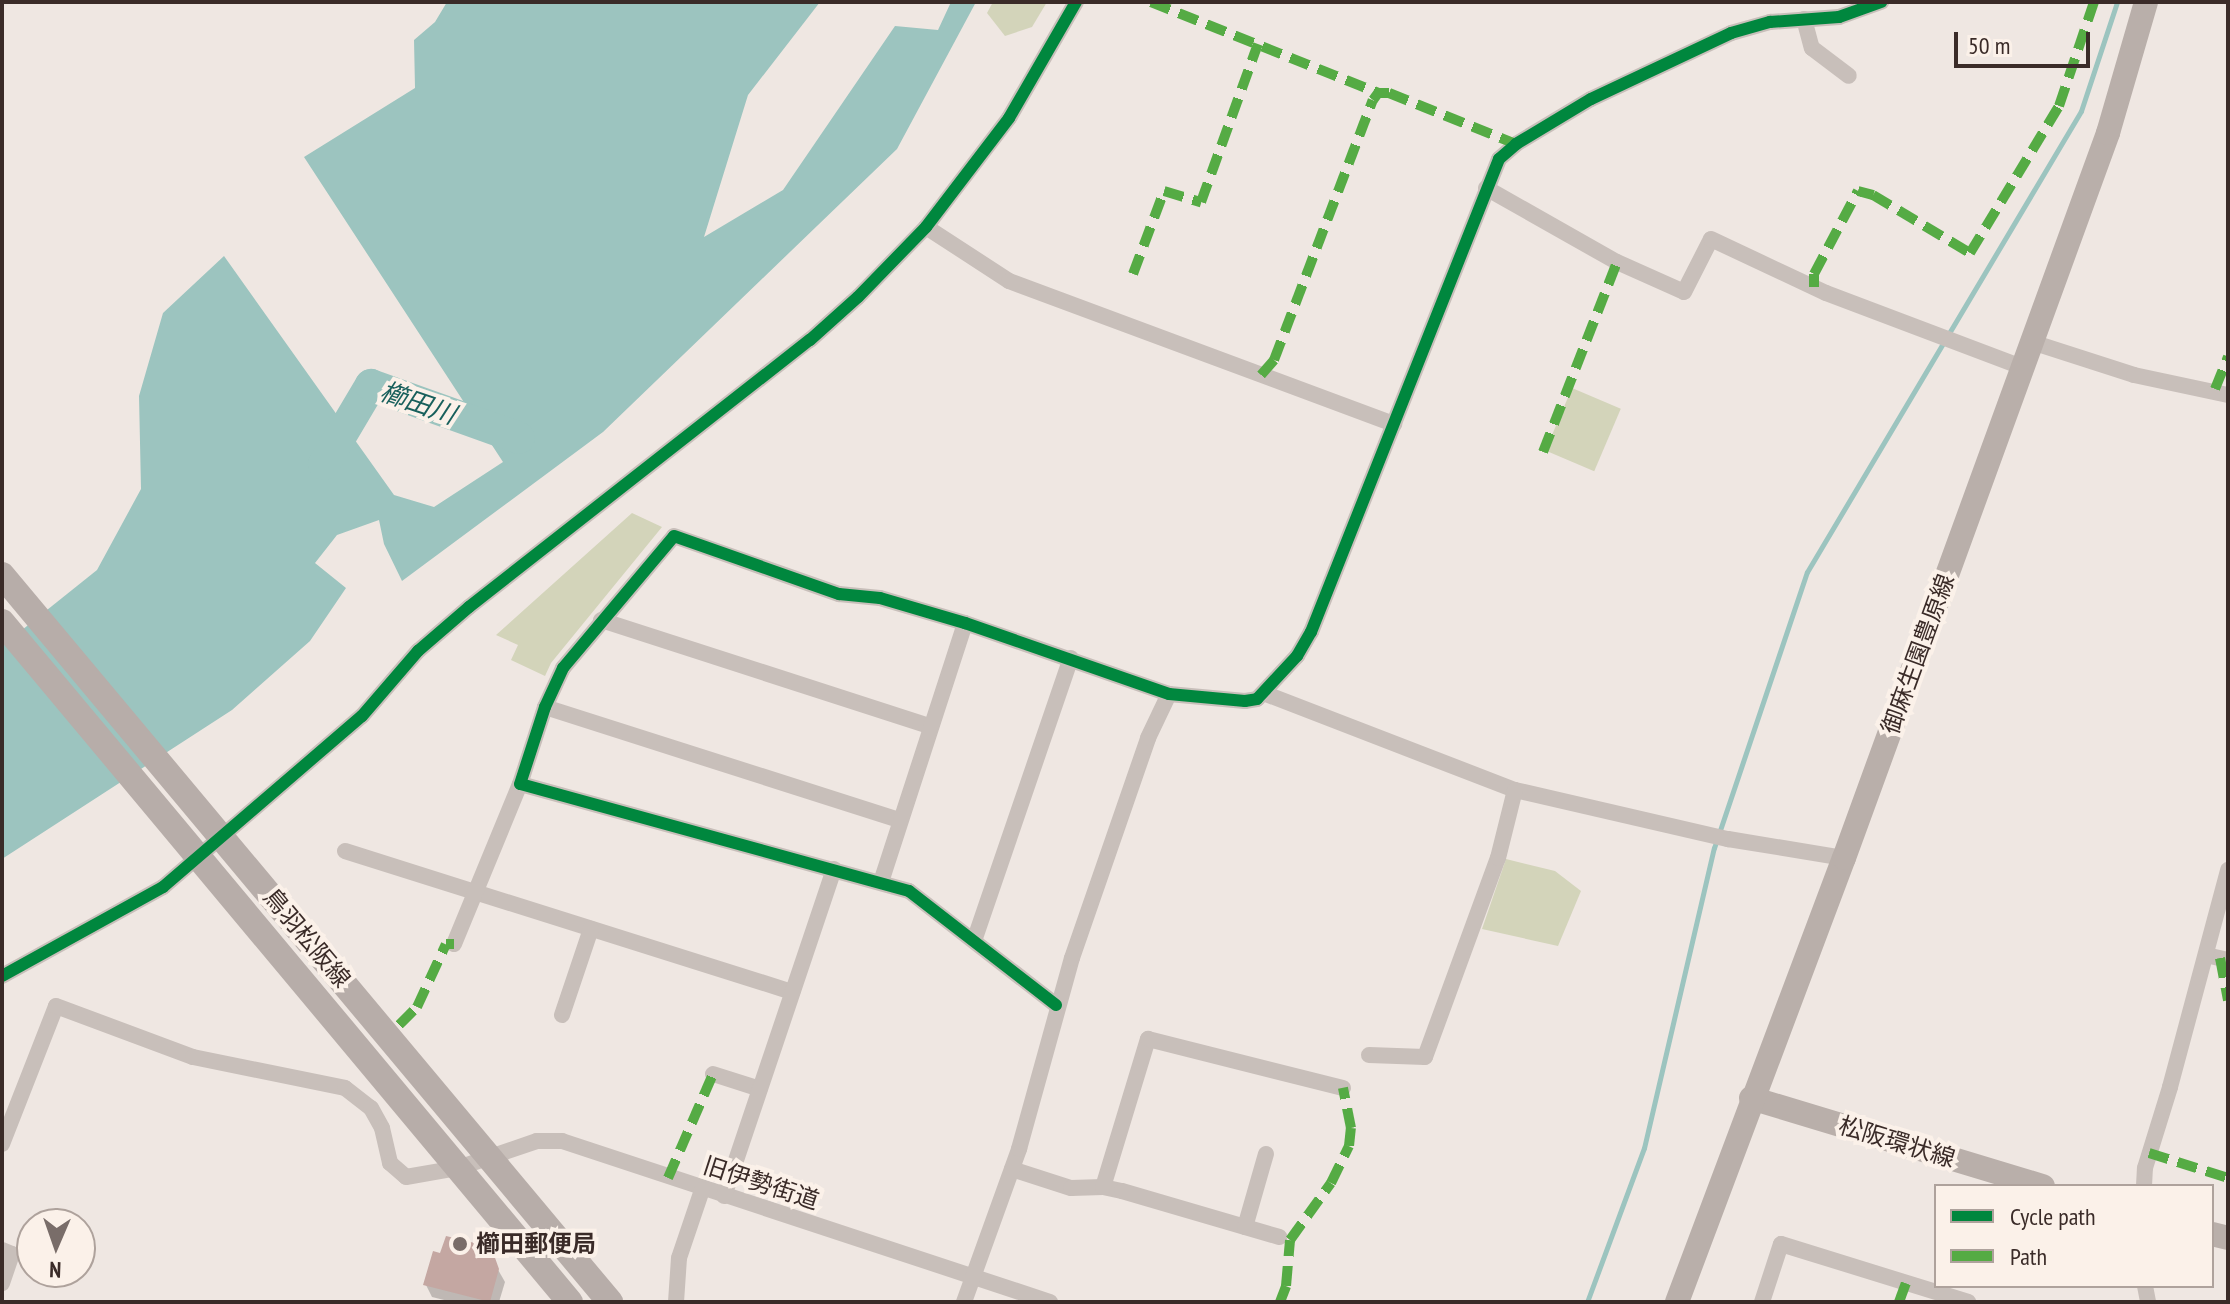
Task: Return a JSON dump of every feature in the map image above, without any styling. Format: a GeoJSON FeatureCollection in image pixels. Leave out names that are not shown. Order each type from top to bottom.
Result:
{"type":"FeatureCollection","features":[{"type":"Feature","properties":{"kind":"main road","name":"御麻生園豊原線"},"geometry":{"type":"LineString","coordinates":[[1677,1302],[1751,1098],[1844,858],[2108,133],[2146,2]]}},
{"type":"Feature","properties":{"kind":"main road","name":"鳥羽松阪線"},"geometry":{"type":"LineString","coordinates":[[2,575],[610,1302]]}},
{"type":"Feature","properties":{"kind":"main road","name":"鳥羽松阪線"},"geometry":{"type":"LineString","coordinates":[[2,622],[570,1302]]}},
{"type":"Feature","properties":{"kind":"main road","name":"松阪環状線"},"geometry":{"type":"LineString","coordinates":[[1751,1098],[2036,1184]]}},
{"type":"Feature","properties":{"kind":"street"},"geometry":{"type":"LineString","coordinates":[[2,976],[163,887],[191,848],[212,828],[362,716],[418,651],[448,624],[637,472],[810,340],[858,297],[926,227],[1009,118],[1076,2]]}},
{"type":"Feature","properties":{"kind":"street"},"geometry":{"type":"LineString","coordinates":[[454,944],[473,891],[520,784],[545,707],[563,668],[674,536],[839,594],[880,598],[965,623],[1169,694],[1245,701],[1266,694],[1297,656],[1311,632],[1499,159],[1591,99],[1731,33],[1770,22],[1839,17],[1881,2]]}},
{"type":"Feature","properties":{"kind":"street"},"geometry":{"type":"LineString","coordinates":[[1804,19],[1812,48],[1849,76]]}},
{"type":"Feature","properties":{"kind":"street"},"geometry":{"type":"LineString","coordinates":[[1486,188],[1617,262],[1684,292],[1711,239],[1826,293],[2022,367]]}},
{"type":"Feature","properties":{"kind":"street"},"geometry":{"type":"LineString","coordinates":[[926,227],[1009,281],[1394,424]]}},
{"type":"Feature","properties":{"kind":"street"},"geometry":{"type":"LineString","coordinates":[[2032,342],[2134,375],[2228,395]]}},
{"type":"Feature","properties":{"kind":"street"},"geometry":{"type":"LineString","coordinates":[[601,620],[930,726]]}},
{"type":"Feature","properties":{"kind":"street"},"geometry":{"type":"LineString","coordinates":[[881,882],[965,623]]}},
{"type":"Feature","properties":{"kind":"street"},"geometry":{"type":"LineString","coordinates":[[974,941],[1071,658]]}},
{"type":"Feature","properties":{"kind":"street"},"geometry":{"type":"LineString","coordinates":[[964,1302],[1012,1169],[1056,1005],[1148,738],[1169,694]]}},
{"type":"Feature","properties":{"kind":"street"},"geometry":{"type":"LineString","coordinates":[[1266,694],[1515,790],[1728,839],[1844,858]]}},
{"type":"Feature","properties":{"kind":"street"},"geometry":{"type":"LineString","coordinates":[[545,707],[899,820]]}},
{"type":"Feature","properties":{"kind":"street"},"geometry":{"type":"LineString","coordinates":[[520,784],[909,891],[1056,1005]]}},
{"type":"Feature","properties":{"kind":"street"},"geometry":{"type":"LineString","coordinates":[[1369,1055],[1425,1057],[1498,858],[1515,790]]}},
{"type":"Feature","properties":{"kind":"street"},"geometry":{"type":"LineString","coordinates":[[345,851],[792,992]]}},
{"type":"Feature","properties":{"kind":"street"},"geometry":{"type":"LineString","coordinates":[[724,1196],[834,869]]}},
{"type":"Feature","properties":{"kind":"street"},"geometry":{"type":"LineString","coordinates":[[2144,1184],[2145,1168],[2228,870]]}},
{"type":"Feature","properties":{"kind":"street"},"geometry":{"type":"LineString","coordinates":[[562,1015],[591,929]]}},
{"type":"Feature","properties":{"kind":"street"},"geometry":{"type":"LineString","coordinates":[[2206,955],[2228,960]]}},
{"type":"Feature","properties":{"kind":"street","name":"旧伊勢街道"},"geometry":{"type":"LineString","coordinates":[[2,1144],[56,1006],[193,1057],[345,1088],[371,1108],[382,1128],[390,1163],[400,1175],[412,1178],[458,1168],[550,1139],[1050,1302]]}},
{"type":"Feature","properties":{"kind":"street"},"geometry":{"type":"LineString","coordinates":[[1103,1187],[1148,1039],[1343,1088]]}},
{"type":"Feature","properties":{"kind":"street"},"geometry":{"type":"LineString","coordinates":[[713,1074],[760,1089]]}},
{"type":"Feature","properties":{"kind":"street"},"geometry":{"type":"LineString","coordinates":[[1245,1227],[1266,1154]]}},
{"type":"Feature","properties":{"kind":"street"},"geometry":{"type":"LineString","coordinates":[[1012,1169],[1071,1188],[1103,1187],[1279,1237]]}},
{"type":"Feature","properties":{"kind":"street"},"geometry":{"type":"LineString","coordinates":[[676,1302],[679,1258],[702,1190]]}},
{"type":"Feature","properties":{"kind":"street"},"geometry":{"type":"LineString","coordinates":[[1762,1302],[1781,1244],[1968,1302]]}},
{"type":"Feature","properties":{"kind":"street"},"geometry":{"type":"LineString","coordinates":[[2,1250],[12,1254],[2,1283]]}},
{"type":"Feature","properties":{"kind":"green space"},"geometry":{"type":"Polygon","coordinates":[[[993,2],[1047,2],[1032,27],[1005,36],[987,13],[993,2]]]}},
{"type":"Feature","properties":{"kind":"green space"},"geometry":{"type":"Polygon","coordinates":[[[1572,388],[1621,409],[1594,471],[1545,451],[1572,388]]]}},
{"type":"Feature","properties":{"kind":"green space"},"geometry":{"type":"Polygon","coordinates":[[[632,513],[662,527],[551,663],[545,676],[511,660],[518,645],[496,635],[632,513]]]}},
{"type":"Feature","properties":{"kind":"green space"},"geometry":{"type":"Polygon","coordinates":[[[1506,859],[1555,871],[1581,891],[1558,946],[1482,929],[1506,859]]]}},
{"type":"Feature","properties":{"kind":"water"},"geometry":{"type":"Polygon","coordinates":[[[447,2],[820,2],[748,95],[704,237],[783,190],[895,26],[938,30],[951,2],[976,2],[897,149],[603,432],[402,581],[384,544],[379,520],[337,535],[315,563],[346,588],[310,641],[232,710],[2,859],[2,646],[97,570],[141,489],[139,396],[163,313],[224,256],[394,495],[434,507],[503,462],[304,157],[415,88],[414,40],[435,22],[447,2]]]}},
{"type":"Feature","properties":{"kind":"building"},"geometry":{"type":"Polygon","coordinates":[[[446,1236],[483,1245],[494,1255],[499,1269],[490,1302],[423,1285],[433,1251],[440,1253],[446,1236]]]}},
{"type":"Feature","properties":{"kind":"waterway"},"geometry":{"type":"LineString","coordinates":[[1587,1302],[1644,1148],[1714,848],[1807,572],[2081,111],[2117,2]]}},
{"type":"Feature","properties":{"kind":"waterway","name":"櫛田川"},"geometry":{"type":"LineString","coordinates":[[324,464],[371,385],[519,438]]}},
{"type":"Feature","properties":{"kind":"marked path"},"geometry":{"type":"LineString","coordinates":[[1151,2],[1378,93]]}},
{"type":"Feature","properties":{"kind":"marked path"},"geometry":{"type":"LineString","coordinates":[[1814,287],[1814,274],[1858,191],[1873,195],[1970,253],[2059,106],[2094,2]]}},
{"type":"Feature","properties":{"kind":"marked path"},"geometry":{"type":"LineString","coordinates":[[1133,274],[1164,191],[1201,202],[1258,44]]}},
{"type":"Feature","properties":{"kind":"marked path"},"geometry":{"type":"LineString","coordinates":[[1261,375],[1274,360],[1378,93],[1389,93],[1516,144]]}},
{"type":"Feature","properties":{"kind":"marked path"},"geometry":{"type":"LineString","coordinates":[[1543,452],[1617,262]]}},
{"type":"Feature","properties":{"kind":"marked path"},"geometry":{"type":"LineString","coordinates":[[2215,389],[2228,357]]}},
{"type":"Feature","properties":{"kind":"marked path"},"geometry":{"type":"LineString","coordinates":[[399,1025],[417,1007],[446,944],[454,944]]}},
{"type":"Feature","properties":{"kind":"marked path"},"geometry":{"type":"LineString","coordinates":[[2220,958],[2228,1000]]}},
{"type":"Feature","properties":{"kind":"marked path"},"geometry":{"type":"LineString","coordinates":[[668,1178],[713,1074]]}},
{"type":"Feature","properties":{"kind":"marked path"},"geometry":{"type":"LineString","coordinates":[[1280,1302],[1286,1286],[1290,1240],[1331,1183],[1349,1146],[1351,1128],[1343,1088]]}},
{"type":"Feature","properties":{"kind":"marked path"},"geometry":{"type":"LineString","coordinates":[[2149,1153],[2228,1178]]}},
{"type":"Feature","properties":{"kind":"marked path"},"geometry":{"type":"LineString","coordinates":[[1899,1302],[1906,1283]]}},
{"type":"Feature","properties":{"kind":"cycle path"},"geometry":{"type":"LineString","coordinates":[[2,976],[163,887],[362,716],[418,651],[469,607],[810,340],[858,297],[926,227],[1009,118],[1076,2]]}},
{"type":"Feature","properties":{"kind":"cycle path"},"geometry":{"type":"LineString","coordinates":[[1056,1005],[909,891],[520,784],[545,707],[563,668],[674,536],[839,594],[880,598],[965,623],[1169,694],[1245,701],[1257,699],[1297,656],[1311,632],[1499,159],[1516,144],[1591,99],[1731,33],[1770,22],[1839,17],[1881,2]]}},
{"type":"Feature","properties":{"kind":"place","name":"櫛田郵便局"},"geometry":{"type":"Point","coordinates":[460,1244]}}]}
